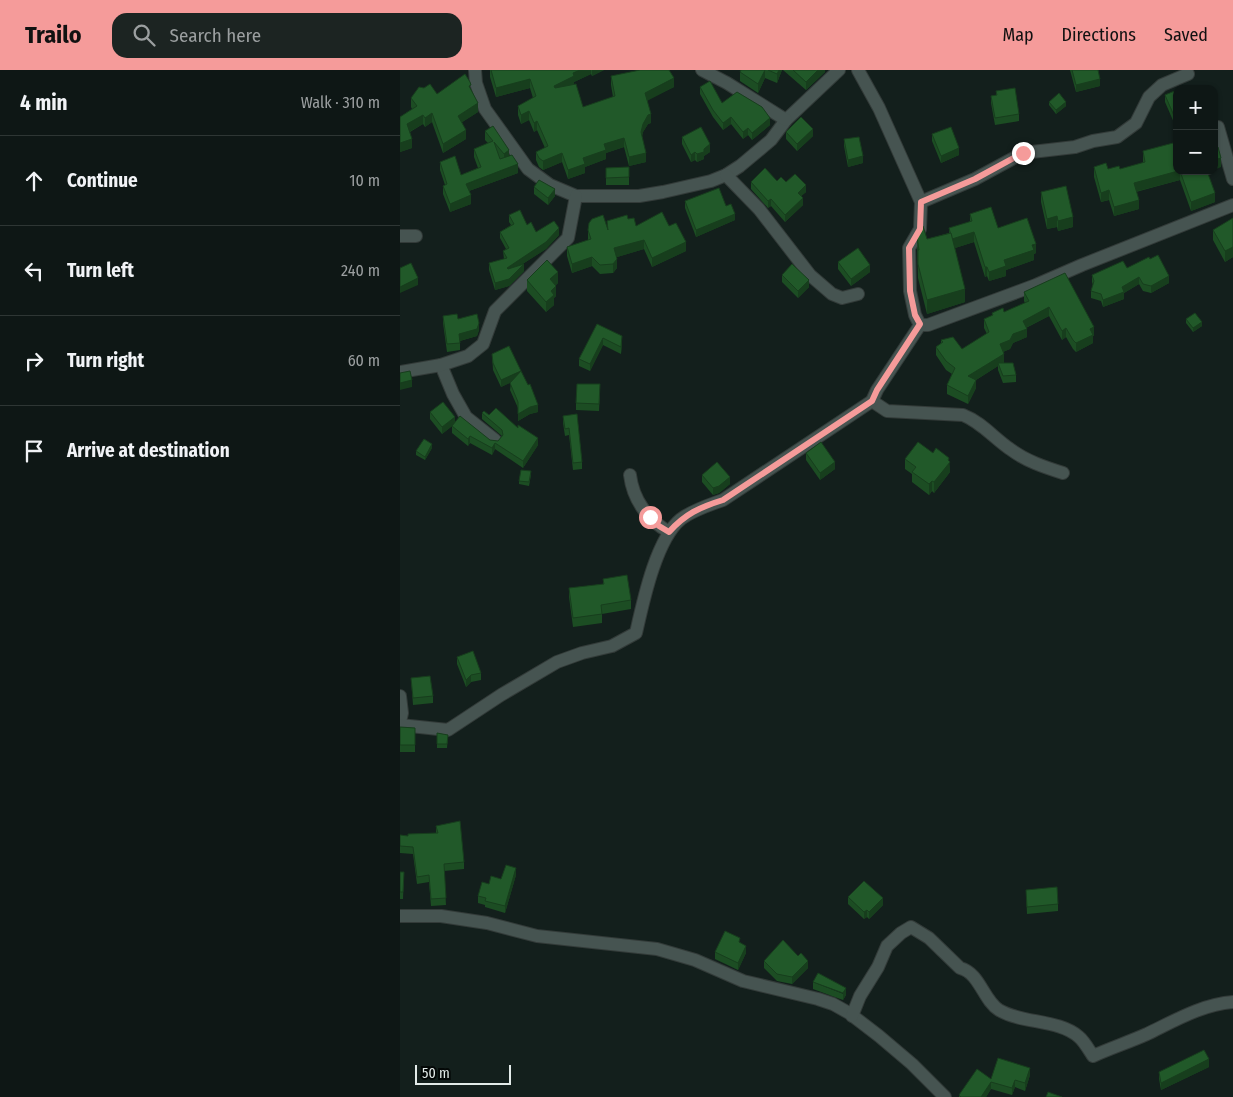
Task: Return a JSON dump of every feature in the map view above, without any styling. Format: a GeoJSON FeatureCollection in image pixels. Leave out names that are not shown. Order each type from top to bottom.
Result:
{"type":"FeatureCollection","features":[{"type":"Feature","properties":{"kind":"street"},"geometry":{"type":"LineString","coordinates":[[475,70],[476,83],[485,109],[528,169],[550,185],[576,196],[639,196],[703,183],[726,175],[771,140],[786,120],[839,70]]}},
{"type":"Feature","properties":{"kind":"street"},"geometry":{"type":"LineString","coordinates":[[702,70],[727,83],[786,120]]}},
{"type":"Feature","properties":{"kind":"street"},"geometry":{"type":"LineString","coordinates":[[858,70],[879,108],[921,202],[920,229],[909,248],[910,291],[915,315],[920,324]]}},
{"type":"Feature","properties":{"kind":"street"},"geometry":{"type":"LineString","coordinates":[[921,202],[975,179],[1023,153],[1075,147],[1093,141],[1117,137],[1136,123],[1149,97],[1162,86],[1188,74]]}},
{"type":"Feature","properties":{"kind":"street"},"geometry":{"type":"LineString","coordinates":[[1218,127],[1233,179]]}},
{"type":"Feature","properties":{"kind":"street"},"geometry":{"type":"LineString","coordinates":[[726,175],[758,209],[810,275],[832,294],[842,298],[858,294]]}},
{"type":"Feature","properties":{"kind":"street"},"geometry":{"type":"LineString","coordinates":[[400,372],[441,365],[468,356],[483,344],[495,311],[568,238],[576,196]]}},
{"type":"Feature","properties":{"kind":"street"},"geometry":{"type":"LineString","coordinates":[[920,324],[928,324],[1036,285],[1082,264],[1233,205]]}},
{"type":"Feature","properties":{"kind":"street"},"geometry":{"type":"LineString","coordinates":[[400,236],[416,236]]}},
{"type":"Feature","properties":{"kind":"street"},"geometry":{"type":"LineString","coordinates":[[400,696],[402,713],[400,724],[448,730],[500,695],[557,662],[582,653],[612,646],[636,633],[644,595],[663,545],[669,532],[680,520],[723,500],[872,401],[877,390],[920,324]]}},
{"type":"Feature","properties":{"kind":"street"},"geometry":{"type":"LineString","coordinates":[[441,365],[453,394],[466,417],[495,440]]}},
{"type":"Feature","properties":{"kind":"street"},"geometry":{"type":"LineString","coordinates":[[872,401],[887,411],[963,415],[973,419],[1010,449],[1027,460],[1063,473]]}},
{"type":"Feature","properties":{"kind":"street"},"geometry":{"type":"LineString","coordinates":[[630,475],[631,487],[638,502],[659,526],[669,532]]}},
{"type":"Feature","properties":{"kind":"street"},"geometry":{"type":"LineString","coordinates":[[400,916],[441,916],[487,923],[538,936],[657,949],[695,960],[750,983],[833,1004],[879,1036],[912,1064],[945,1097]]}},
{"type":"Feature","properties":{"kind":"street"},"geometry":{"type":"LineString","coordinates":[[852,1016],[860,996],[878,967],[887,946],[901,933],[911,927],[929,938],[960,968],[966,969],[980,986],[988,1001],[999,1010],[1016,1017],[1055,1025],[1079,1037],[1093,1056],[1202,1008],[1224,1002],[1233,1002]]}},
{"type":"Feature","properties":{"kind":"building"},"geometry":{"type":"Polygon","coordinates":[[[491,70],[580,70],[573,73],[574,76],[554,86],[555,88],[576,84],[583,107],[615,96],[611,76],[640,70],[669,70],[674,78],[645,93],[651,114],[648,115],[643,124],[641,132],[646,153],[629,157],[624,138],[604,144],[606,150],[583,158],[585,164],[568,170],[562,153],[543,161],[536,152],[548,146],[537,121],[534,123],[529,111],[521,115],[518,106],[536,96],[530,79],[496,88],[491,70]]]}},
{"type":"Feature","properties":{"kind":"building"},"geometry":{"type":"Polygon","coordinates":[[[741,70],[765,70],[758,84],[740,72],[741,70]]]}},
{"type":"Feature","properties":{"kind":"building"},"geometry":{"type":"Polygon","coordinates":[[[768,70],[779,70],[777,74],[768,70]]]}},
{"type":"Feature","properties":{"kind":"building"},"geometry":{"type":"Polygon","coordinates":[[[793,70],[818,70],[806,82],[793,70]]]}},
{"type":"Feature","properties":{"kind":"building"},"geometry":{"type":"Polygon","coordinates":[[[1072,70],[1098,70],[1100,79],[1076,85],[1072,70]]]}},
{"type":"Feature","properties":{"kind":"building"},"geometry":{"type":"Polygon","coordinates":[[[465,74],[478,103],[458,116],[466,130],[443,144],[432,113],[425,118],[423,115],[407,124],[412,139],[400,143],[400,117],[417,106],[411,98],[419,87],[424,88],[430,84],[437,94],[465,74]]]}},
{"type":"Feature","properties":{"kind":"building"},"geometry":{"type":"Polygon","coordinates":[[[710,81],[722,103],[737,92],[762,107],[770,118],[752,133],[748,128],[743,132],[731,117],[723,123],[700,87],[710,81]]]}},
{"type":"Feature","properties":{"kind":"building"},"geometry":{"type":"Polygon","coordinates":[[[1015,88],[1019,114],[995,118],[991,96],[997,95],[996,91],[1015,88]]]}},
{"type":"Feature","properties":{"kind":"building"},"geometry":{"type":"Polygon","coordinates":[[[1173,92],[1173,113],[1165,95],[1173,92]]]}},
{"type":"Feature","properties":{"kind":"building"},"geometry":{"type":"Polygon","coordinates":[[[1059,93],[1066,102],[1056,110],[1049,102],[1059,93]]]}},
{"type":"Feature","properties":{"kind":"building"},"geometry":{"type":"Polygon","coordinates":[[[801,117],[813,129],[797,144],[786,132],[801,117]]]}},
{"type":"Feature","properties":{"kind":"building"},"geometry":{"type":"Polygon","coordinates":[[[493,126],[509,150],[504,154],[494,142],[500,159],[512,155],[518,164],[466,184],[471,195],[450,204],[443,186],[447,184],[440,162],[455,156],[461,175],[481,167],[474,149],[493,141],[485,131],[493,126]]]}},
{"type":"Feature","properties":{"kind":"building"},"geometry":{"type":"Polygon","coordinates":[[[701,127],[710,144],[704,149],[704,152],[697,154],[695,152],[691,155],[682,137],[701,127]]]}},
{"type":"Feature","properties":{"kind":"building"},"geometry":{"type":"Polygon","coordinates":[[[951,127],[959,148],[941,156],[932,134],[951,127]]]}},
{"type":"Feature","properties":{"kind":"building"},"geometry":{"type":"Polygon","coordinates":[[[859,137],[863,156],[848,160],[844,139],[859,137]]]}},
{"type":"Feature","properties":{"kind":"building"},"geometry":{"type":"Polygon","coordinates":[[[1173,143],[1173,172],[1134,183],[1139,200],[1114,207],[1109,190],[1101,193],[1094,167],[1106,163],[1108,169],[1119,166],[1120,169],[1145,162],[1143,151],[1173,143]]]}},
{"type":"Feature","properties":{"kind":"building"},"geometry":{"type":"Polygon","coordinates":[[[1218,147],[1221,158],[1218,159],[1218,147]]]}},
{"type":"Feature","properties":{"kind":"building"},"geometry":{"type":"Polygon","coordinates":[[[629,167],[629,177],[606,178],[606,168],[629,167]]]}},
{"type":"Feature","properties":{"kind":"building"},"geometry":{"type":"Polygon","coordinates":[[[765,168],[777,181],[781,177],[786,182],[795,174],[806,185],[798,193],[803,198],[785,215],[771,199],[768,201],[751,182],[765,168]]]}},
{"type":"Feature","properties":{"kind":"building"},"geometry":{"type":"Polygon","coordinates":[[[1181,175],[1208,175],[1215,193],[1191,202],[1181,175]]]}},
{"type":"Feature","properties":{"kind":"building"},"geometry":{"type":"Polygon","coordinates":[[[539,180],[555,189],[548,198],[534,187],[539,180]]]}},
{"type":"Feature","properties":{"kind":"building"},"geometry":{"type":"Polygon","coordinates":[[[1066,186],[1073,217],[1058,221],[1057,216],[1047,219],[1041,192],[1066,186]]]}},
{"type":"Feature","properties":{"kind":"building"},"geometry":{"type":"Polygon","coordinates":[[[719,188],[726,206],[731,204],[735,214],[696,230],[685,201],[719,188]]]}},
{"type":"Feature","properties":{"kind":"building"},"geometry":{"type":"Polygon","coordinates":[[[991,207],[998,228],[1027,218],[1036,244],[1032,245],[1034,250],[1004,260],[1006,266],[989,272],[987,267],[985,267],[974,232],[952,239],[949,228],[972,221],[970,214],[991,207]]]}},
{"type":"Feature","properties":{"kind":"building"},"geometry":{"type":"Polygon","coordinates":[[[520,210],[527,225],[531,222],[536,232],[554,221],[559,228],[546,242],[507,268],[524,264],[509,279],[495,283],[489,263],[507,258],[503,251],[509,248],[500,232],[514,224],[509,215],[520,210]]]}},
{"type":"Feature","properties":{"kind":"building"},"geometry":{"type":"Polygon","coordinates":[[[662,212],[669,226],[676,223],[686,242],[652,258],[644,240],[614,248],[617,259],[613,264],[600,265],[592,257],[572,264],[567,247],[591,239],[588,230],[592,219],[603,215],[608,230],[607,221],[627,215],[628,219],[634,218],[636,226],[662,212]]]}},
{"type":"Feature","properties":{"kind":"building"},"geometry":{"type":"Polygon","coordinates":[[[1233,218],[1233,247],[1225,251],[1213,230],[1233,218]]]}},
{"type":"Feature","properties":{"kind":"building"},"geometry":{"type":"Polygon","coordinates":[[[923,226],[927,239],[951,233],[965,289],[927,300],[918,264],[917,236],[923,226]]]}},
{"type":"Feature","properties":{"kind":"building"},"geometry":{"type":"Polygon","coordinates":[[[858,248],[870,265],[851,279],[838,262],[858,248]]]}},
{"type":"Feature","properties":{"kind":"building"},"geometry":{"type":"Polygon","coordinates":[[[1158,255],[1169,276],[1151,286],[1143,284],[1139,277],[1122,287],[1124,292],[1103,300],[1101,294],[1091,291],[1094,281],[1092,275],[1123,261],[1127,268],[1149,257],[1150,259],[1158,255]]]}},
{"type":"Feature","properties":{"kind":"building"},"geometry":{"type":"Polygon","coordinates":[[[547,260],[558,272],[550,279],[556,286],[551,291],[554,295],[546,302],[527,280],[547,260]]]}},
{"type":"Feature","properties":{"kind":"building"},"geometry":{"type":"Polygon","coordinates":[[[411,263],[418,278],[400,287],[400,268],[411,263]]]}},
{"type":"Feature","properties":{"kind":"building"},"geometry":{"type":"Polygon","coordinates":[[[792,264],[809,280],[798,291],[782,275],[792,264]]]}},
{"type":"Feature","properties":{"kind":"building"},"geometry":{"type":"Polygon","coordinates":[[[1065,273],[1094,327],[1090,329],[1093,335],[1076,343],[1066,328],[1062,331],[1049,307],[1023,321],[1027,329],[1013,334],[1010,340],[1000,344],[1004,354],[968,376],[976,380],[968,396],[947,385],[955,368],[946,361],[936,347],[943,342],[941,340],[953,337],[962,349],[989,332],[984,319],[993,315],[992,313],[1003,308],[1004,312],[1029,301],[1024,292],[1065,273]]]}},
{"type":"Feature","properties":{"kind":"building"},"geometry":{"type":"Polygon","coordinates":[[[1195,313],[1202,322],[1193,328],[1186,319],[1195,313]]]}},
{"type":"Feature","properties":{"kind":"building"},"geometry":{"type":"Polygon","coordinates":[[[457,314],[458,319],[477,314],[479,323],[477,329],[459,334],[460,343],[447,344],[443,316],[457,314]]]}},
{"type":"Feature","properties":{"kind":"building"},"geometry":{"type":"Polygon","coordinates":[[[597,324],[622,336],[621,347],[603,338],[590,364],[579,359],[597,324]]]}},
{"type":"Feature","properties":{"kind":"building"},"geometry":{"type":"Polygon","coordinates":[[[509,346],[521,371],[501,380],[493,363],[492,354],[509,346]]]}},
{"type":"Feature","properties":{"kind":"building"},"geometry":{"type":"Polygon","coordinates":[[[998,363],[1013,363],[1016,375],[1003,376],[998,363]]]}},
{"type":"Feature","properties":{"kind":"building"},"geometry":{"type":"Polygon","coordinates":[[[410,371],[412,380],[400,383],[400,373],[410,371]]]}},
{"type":"Feature","properties":{"kind":"building"},"geometry":{"type":"Polygon","coordinates":[[[521,371],[528,385],[530,384],[538,405],[518,414],[518,402],[510,383],[521,371]]]}},
{"type":"Feature","properties":{"kind":"building"},"geometry":{"type":"Polygon","coordinates":[[[577,384],[600,384],[599,404],[576,403],[577,384]]]}},
{"type":"Feature","properties":{"kind":"building"},"geometry":{"type":"Polygon","coordinates":[[[443,402],[455,417],[442,427],[430,412],[443,402]]]}},
{"type":"Feature","properties":{"kind":"building"},"geometry":{"type":"Polygon","coordinates":[[[496,408],[518,428],[518,425],[538,438],[523,461],[495,443],[492,448],[470,436],[468,439],[452,426],[460,416],[490,440],[498,441],[503,435],[502,430],[482,413],[484,411],[489,415],[496,408]]]}},
{"type":"Feature","properties":{"kind":"building"},"geometry":{"type":"Polygon","coordinates":[[[577,414],[582,462],[573,463],[569,428],[565,429],[563,416],[577,414]]]}},
{"type":"Feature","properties":{"kind":"building"},"geometry":{"type":"Polygon","coordinates":[[[424,439],[432,444],[425,457],[416,451],[424,439]]]}},
{"type":"Feature","properties":{"kind":"building"},"geometry":{"type":"Polygon","coordinates":[[[821,442],[835,462],[820,473],[806,453],[821,442]]]}},
{"type":"Feature","properties":{"kind":"building"},"geometry":{"type":"Polygon","coordinates":[[[918,442],[933,453],[936,448],[949,458],[950,462],[934,482],[932,481],[929,484],[912,472],[916,467],[905,459],[918,442]]]}},
{"type":"Feature","properties":{"kind":"building"},"geometry":{"type":"Polygon","coordinates":[[[717,462],[730,477],[719,486],[713,488],[702,475],[717,462]]]}},
{"type":"Feature","properties":{"kind":"building"},"geometry":{"type":"Polygon","coordinates":[[[521,470],[531,471],[529,482],[519,481],[521,470]]]}},
{"type":"Feature","properties":{"kind":"building"},"geometry":{"type":"Polygon","coordinates":[[[627,575],[631,600],[601,605],[602,614],[573,618],[569,588],[604,584],[603,579],[627,575]]]}},
{"type":"Feature","properties":{"kind":"building"},"geometry":{"type":"Polygon","coordinates":[[[473,651],[481,673],[471,675],[466,680],[457,657],[473,651]]]}},
{"type":"Feature","properties":{"kind":"building"},"geometry":{"type":"Polygon","coordinates":[[[430,676],[433,696],[413,698],[411,678],[430,676]]]}},
{"type":"Feature","properties":{"kind":"building"},"geometry":{"type":"Polygon","coordinates":[[[400,727],[415,728],[415,745],[400,745],[400,727]]]}},
{"type":"Feature","properties":{"kind":"building"},"geometry":{"type":"Polygon","coordinates":[[[437,733],[448,735],[447,744],[437,744],[437,733]]]}},
{"type":"Feature","properties":{"kind":"building"},"geometry":{"type":"Polygon","coordinates":[[[460,821],[464,862],[444,864],[446,898],[431,899],[429,875],[417,877],[413,847],[400,846],[400,835],[438,833],[436,826],[460,821]]]}},
{"type":"Feature","properties":{"kind":"building"},"geometry":{"type":"Polygon","coordinates":[[[506,865],[516,868],[505,906],[485,901],[486,898],[478,896],[482,882],[489,884],[491,876],[501,879],[506,865]]]}},
{"type":"Feature","properties":{"kind":"building"},"geometry":{"type":"Polygon","coordinates":[[[400,872],[404,872],[403,892],[400,892],[400,872]]]}},
{"type":"Feature","properties":{"kind":"building"},"geometry":{"type":"Polygon","coordinates":[[[864,881],[883,898],[869,912],[867,910],[864,912],[848,897],[864,881]]]}},
{"type":"Feature","properties":{"kind":"building"},"geometry":{"type":"Polygon","coordinates":[[[1057,887],[1058,904],[1027,907],[1026,890],[1057,887]]]}},
{"type":"Feature","properties":{"kind":"building"},"geometry":{"type":"Polygon","coordinates":[[[725,931],[740,938],[739,942],[746,946],[738,963],[715,952],[725,931]]]}},
{"type":"Feature","properties":{"kind":"building"},"geometry":{"type":"Polygon","coordinates":[[[783,940],[798,956],[801,953],[808,961],[792,977],[777,974],[764,961],[783,940]]]}},
{"type":"Feature","properties":{"kind":"building"},"geometry":{"type":"Polygon","coordinates":[[[818,973],[846,988],[843,993],[813,982],[818,973]]]}},
{"type":"Feature","properties":{"kind":"building"},"geometry":{"type":"Polygon","coordinates":[[[1204,1050],[1209,1059],[1161,1083],[1159,1072],[1204,1050]]]}},
{"type":"Feature","properties":{"kind":"building"},"geometry":{"type":"Polygon","coordinates":[[[998,1058],[1030,1068],[1025,1083],[1015,1080],[1012,1088],[991,1082],[981,1097],[961,1097],[959,1095],[977,1069],[991,1079],[998,1058]]]}},
{"type":"Feature","properties":{"kind":"building"},"geometry":{"type":"Polygon","coordinates":[[[1048,1092],[1062,1097],[1046,1097],[1048,1092]]]}},
{"type":"Feature","properties":{"kind":"route"},"geometry":{"type":"LineString","coordinates":[[650,517],[669,532],[680,520],[723,500],[872,401],[877,390],[920,324],[915,315],[910,291],[909,248],[920,229],[921,202],[975,179],[1023,153]]}}]}
